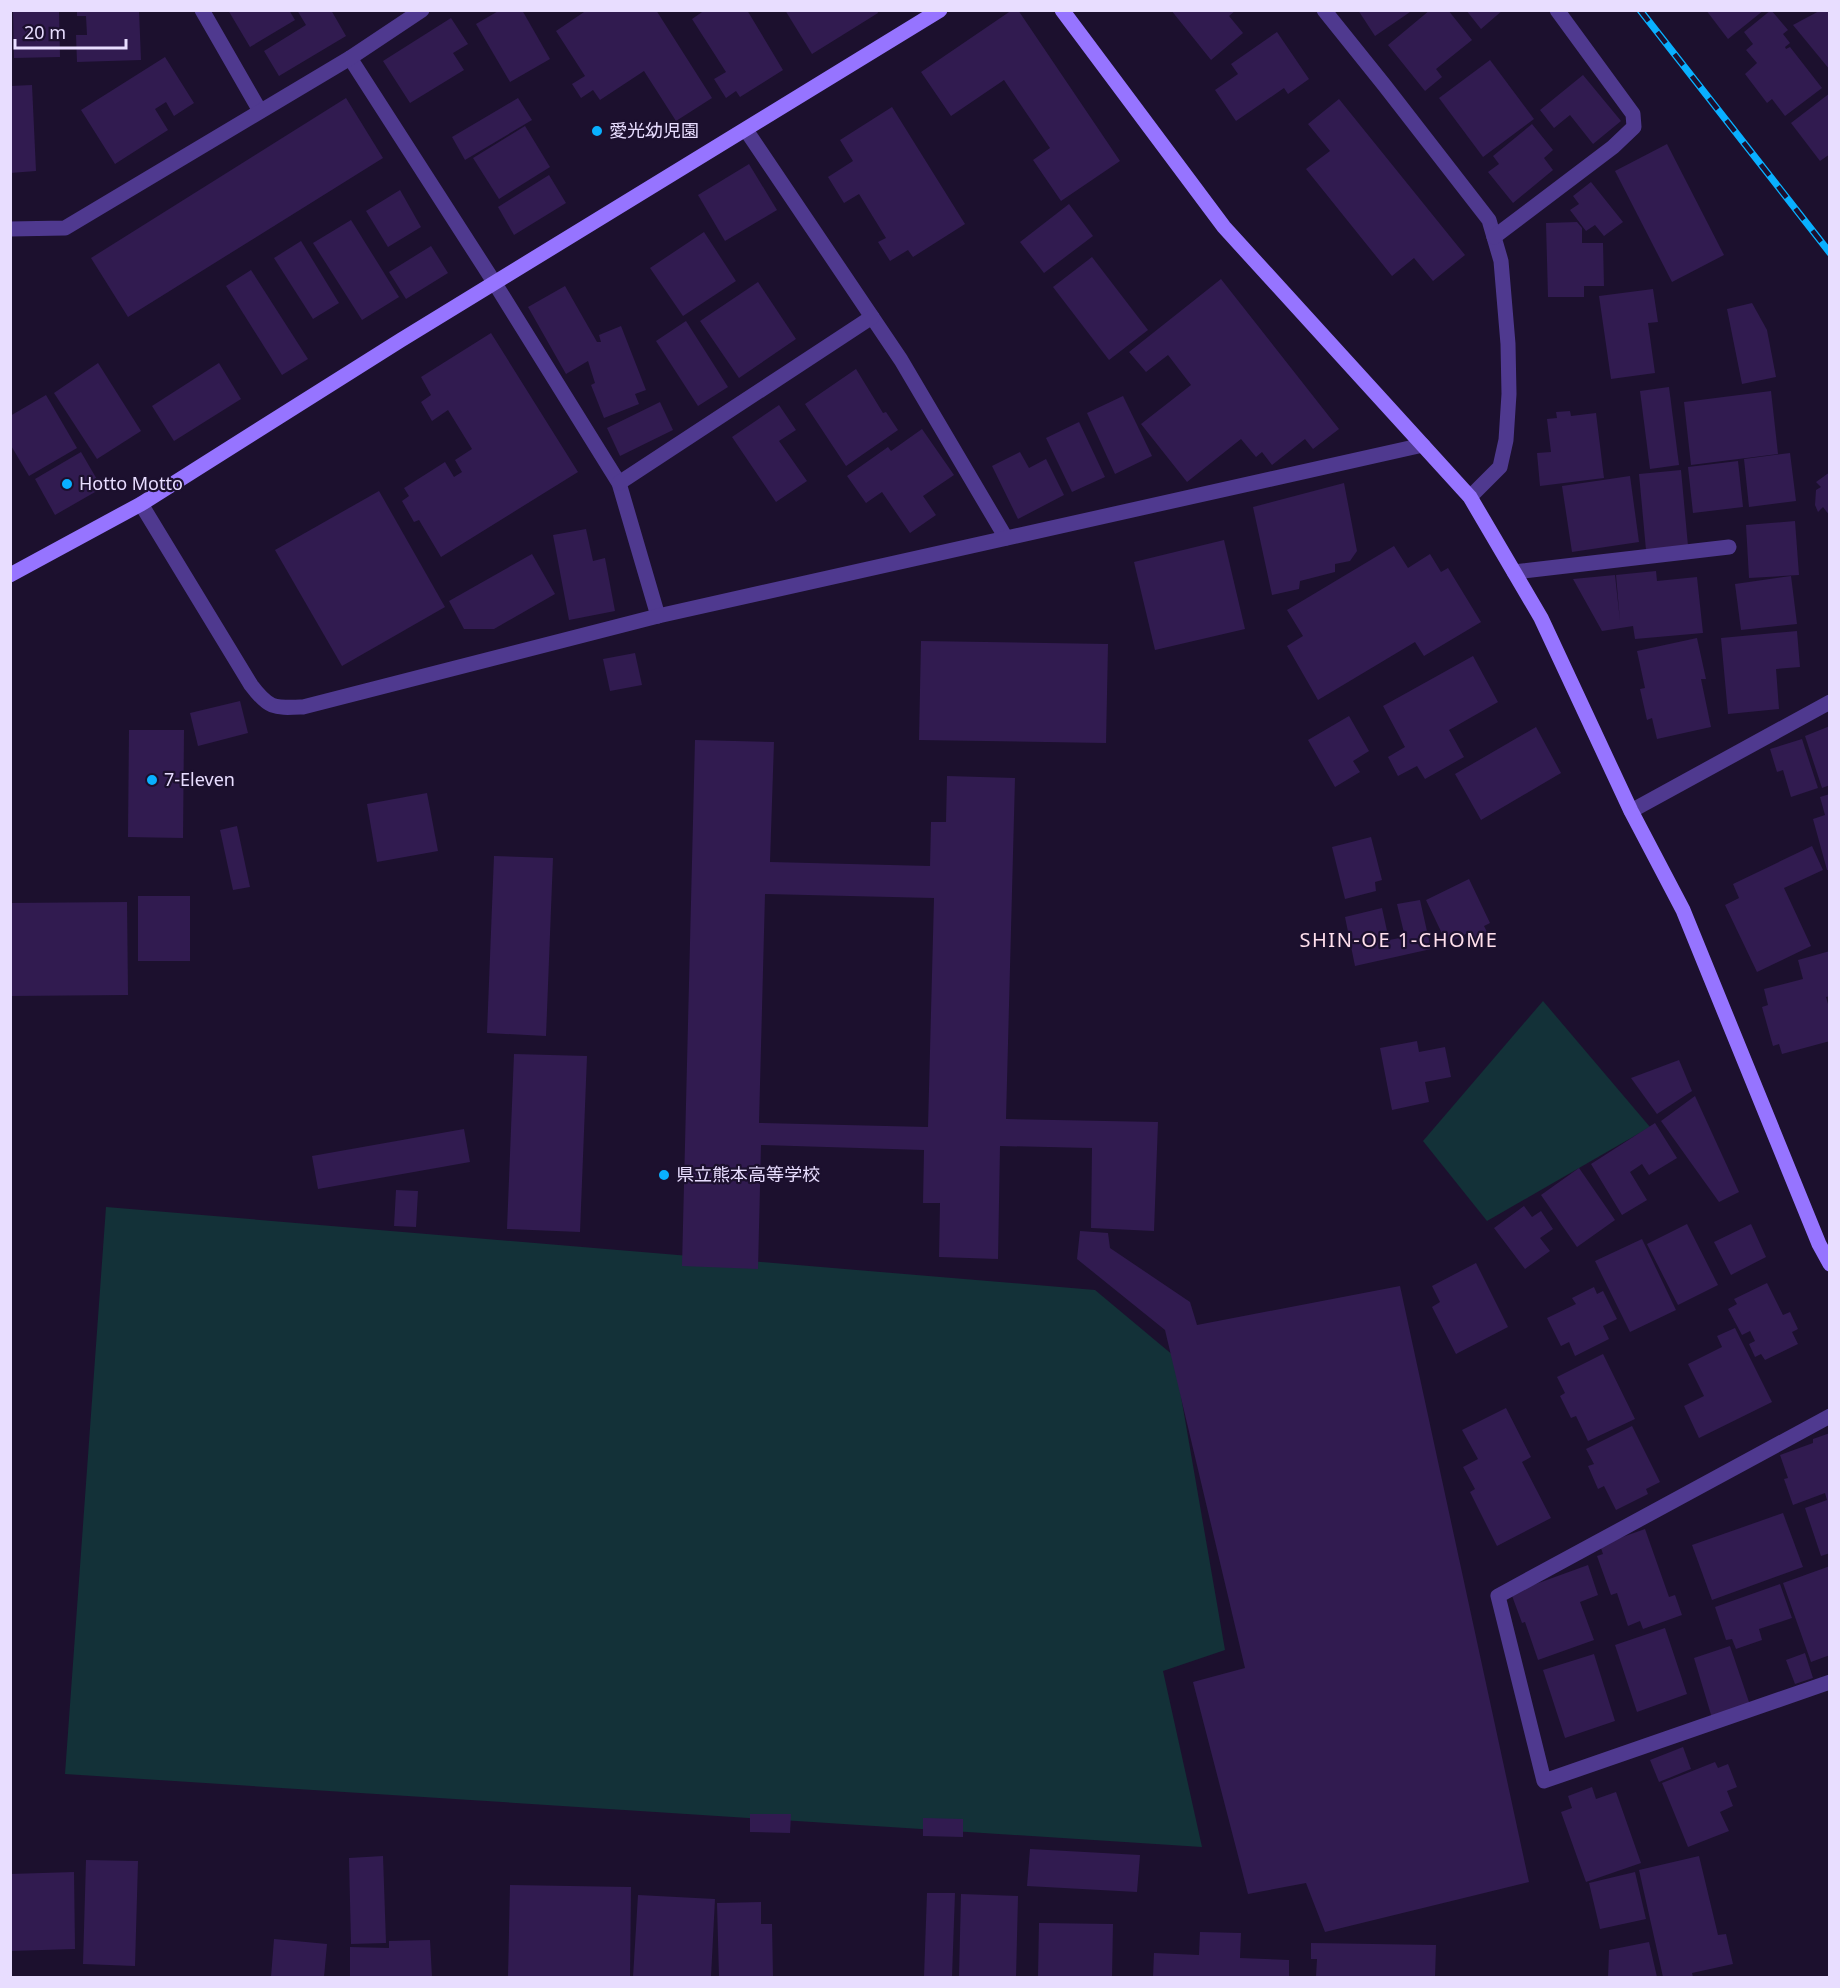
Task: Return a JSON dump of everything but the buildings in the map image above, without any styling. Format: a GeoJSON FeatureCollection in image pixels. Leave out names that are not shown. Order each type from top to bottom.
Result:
{"type":"FeatureCollection","features":[{"type":"Feature","properties":{"kind":"street"},"geometry":{"type":"LineString","coordinates":[[202,10],[260,111]]}},
{"type":"Feature","properties":{"kind":"street"},"geometry":{"type":"LineString","coordinates":[[10,229],[65,228],[350,57],[422,10]]}},
{"type":"Feature","properties":{"kind":"street"},"geometry":{"type":"LineString","coordinates":[[10,575],[141,504],[494,282],[940,10]]}},
{"type":"Feature","properties":{"kind":"street"},"geometry":{"type":"LineString","coordinates":[[1062,10],[1224,227],[1470,497],[1540,618],[1631,811],[1683,910],[1824,1242],[1830,1264]]}},
{"type":"Feature","properties":{"kind":"street"},"geometry":{"type":"LineString","coordinates":[[1324,10],[1489,220],[1501,261],[1508,344],[1509,394],[1506,440],[1500,467],[1470,497]]}},
{"type":"Feature","properties":{"kind":"street"},"geometry":{"type":"LineString","coordinates":[[1494,237],[1613,147],[1634,127],[1633,114],[1557,10]]}},
{"type":"Feature","properties":{"kind":"street"},"geometry":{"type":"LineString","coordinates":[[350,57],[619,483],[658,616]]}},
{"type":"Feature","properties":{"kind":"street"},"geometry":{"type":"LineString","coordinates":[[746,130],[901,360],[1006,538]]}},
{"type":"Feature","properties":{"kind":"street"},"geometry":{"type":"LineString","coordinates":[[619,483],[872,316]]}},
{"type":"Feature","properties":{"kind":"street"},"geometry":{"type":"LineString","coordinates":[[141,504],[251,685],[264,702],[279,708],[303,707],[658,616],[1423,445]]}},
{"type":"Feature","properties":{"kind":"street"},"geometry":{"type":"LineString","coordinates":[[1514,572],[1730,546]]}},
{"type":"Feature","properties":{"kind":"street"},"geometry":{"type":"LineString","coordinates":[[1631,811],[1830,702]]}},
{"type":"Feature","properties":{"kind":"street"},"geometry":{"type":"LineString","coordinates":[[1830,1416],[1498,1596],[1544,1781],[1830,1682]]}},
{"type":"Feature","properties":{"kind":"green space"},"geometry":{"type":"Polygon","coordinates":[[[1543,1001],[1650,1127],[1487,1221],[1423,1141],[1543,1001]]]}},
{"type":"Feature","properties":{"kind":"green space"},"geometry":{"type":"Polygon","coordinates":[[[106,1207],[1095,1290],[1174,1356],[1225,1650],[1163,1671],[1202,1847],[65,1774],[106,1207]]]}},
{"type":"Feature","properties":{"kind":"railway"},"geometry":{"type":"LineString","coordinates":[[1640,10],[1830,253]]}},
{"type":"Feature","properties":{"kind":"place","name":"愛光幼児園"},"geometry":{"type":"Point","coordinates":[597,131]}},
{"type":"Feature","properties":{"kind":"place","name":"Hotto Motto"},"geometry":{"type":"Point","coordinates":[67,484]}},
{"type":"Feature","properties":{"kind":"place","name":"7-Eleven"},"geometry":{"type":"Point","coordinates":[152,780]}},
{"type":"Feature","properties":{"kind":"place","name":"県立熊本高等学校"},"geometry":{"type":"Point","coordinates":[664,1175]}},
{"type":"Feature","properties":{"kind":"district","name":"SHIN-OE 1-CHOME"},"geometry":{"type":"Point","coordinates":[1399,940]}}]}
